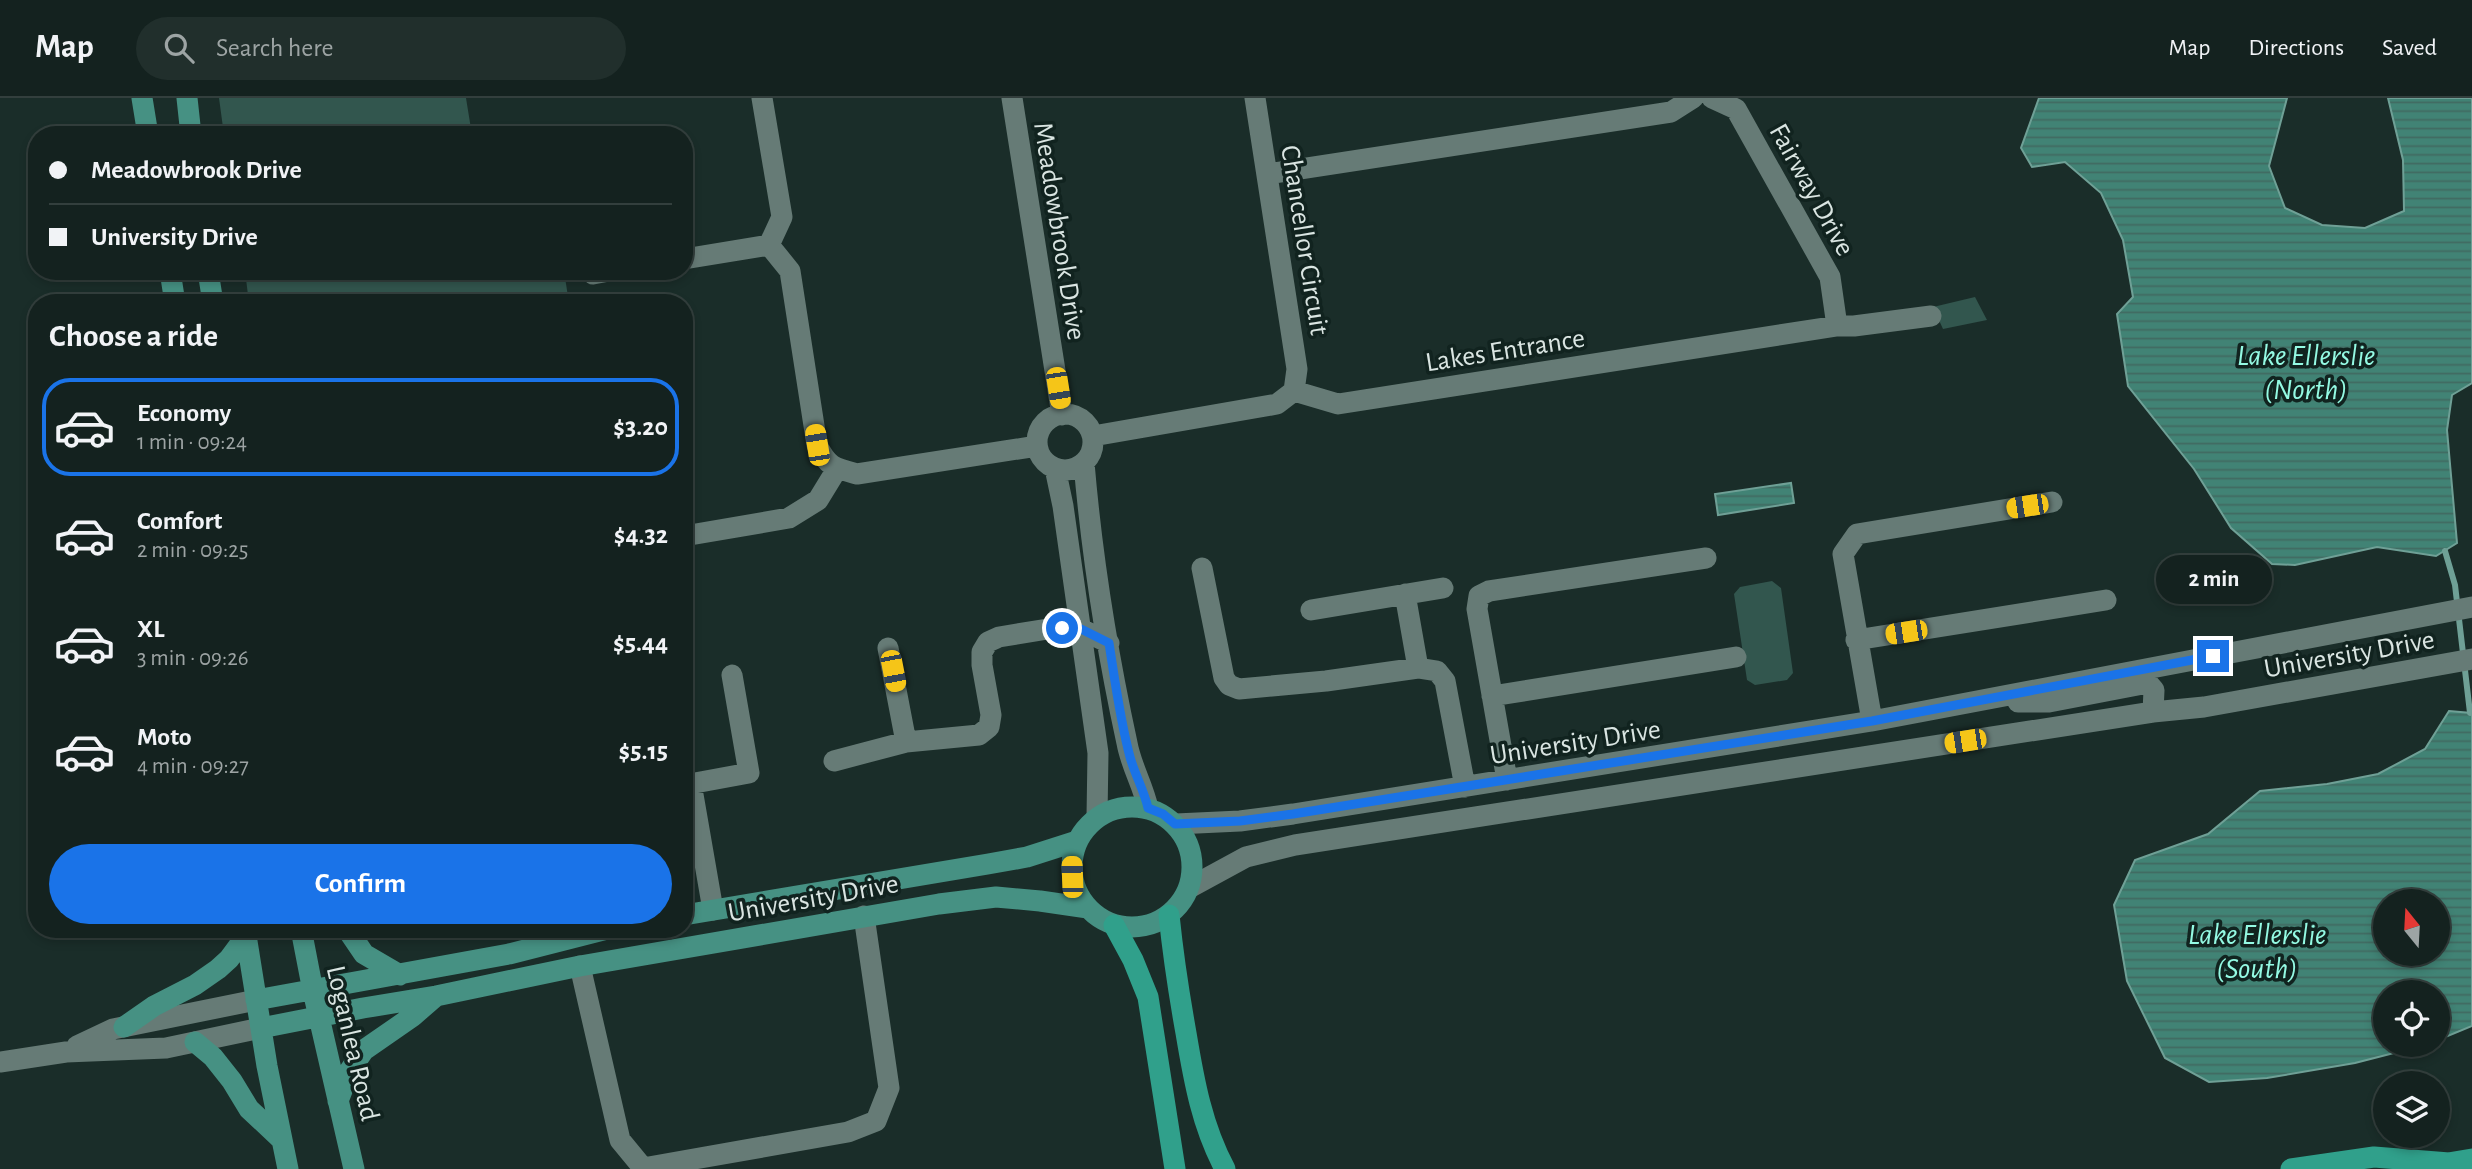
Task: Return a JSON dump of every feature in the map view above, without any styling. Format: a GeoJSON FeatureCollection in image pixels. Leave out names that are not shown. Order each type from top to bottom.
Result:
{"type":"FeatureCollection","features":[{"type":"Feature","properties":{"kind":"highway"},"geometry":{"type":"LineString","coordinates":[[1169,915],[1175,970],[1196,1093],[1211,1144],[1225,1169]]}},
{"type":"Feature","properties":{"kind":"highway"},"geometry":{"type":"LineString","coordinates":[[1114,925],[1133,960],[1148,997],[1175,1169]]}},
{"type":"Feature","properties":{"kind":"highway"},"geometry":{"type":"LineString","coordinates":[[2291,1169],[2374,1157],[2449,1163]]}},
{"type":"Feature","properties":{"kind":"highway"},"geometry":{"type":"LineString","coordinates":[[2414,1169],[2472,1159]]}},
{"type":"Feature","properties":{"kind":"main road"},"geometry":{"type":"LineString","coordinates":[[142,98],[147,126]]}},
{"type":"Feature","properties":{"kind":"main road"},"geometry":{"type":"LineString","coordinates":[[187,98],[190,126]]}},
{"type":"Feature","properties":{"kind":"main road"},"geometry":{"type":"LineString","coordinates":[[1130,806],[1148,808],[1163,814],[1186,838],[1191,854],[1189,888],[1181,903],[1169,915],[1152,924],[1133,927],[1114,925],[1087,908],[1077,894],[1071,859],[1085,828],[1097,817],[1113,809],[1130,806]]}},
{"type":"Feature","properties":{"kind":"main road","name":"University Drive"},"geometry":{"type":"LineString","coordinates":[[693,913],[1027,857],[1077,841]]}},
{"type":"Feature","properties":{"kind":"main road","name":"University Drive"},"geometry":{"type":"LineString","coordinates":[[261,1028],[580,966],[939,904],[996,897],[1087,908]]}},
{"type":"Feature","properties":{"kind":"main road"},"geometry":{"type":"LineString","coordinates":[[124,1027],[154,1006],[195,985],[218,969],[229,959],[241,938]]}},
{"type":"Feature","properties":{"kind":"main road"},"geometry":{"type":"LineString","coordinates":[[246,938],[288,1169]]}},
{"type":"Feature","properties":{"kind":"main road","name":"Loganlea Road"},"geometry":{"type":"LineString","coordinates":[[303,938],[354,1169]]}},
{"type":"Feature","properties":{"kind":"main road"},"geometry":{"type":"LineString","coordinates":[[353,938],[365,954],[400,975]]}},
{"type":"Feature","properties":{"kind":"main road"},"geometry":{"type":"LineString","coordinates":[[256,1000],[509,954],[572,938]]}},
{"type":"Feature","properties":{"kind":"main road"},"geometry":{"type":"LineString","coordinates":[[338,1102],[350,1070],[364,1050],[413,1016],[436,996]]}},
{"type":"Feature","properties":{"kind":"main road"},"geometry":{"type":"LineString","coordinates":[[195,1042],[213,1057],[249,1109],[281,1139]]}},
{"type":"Feature","properties":{"kind":"street"},"geometry":{"type":"LineString","coordinates":[[762,98],[782,218],[769,244]]}},
{"type":"Feature","properties":{"kind":"street","name":"Meadowbrook Drive"},"geometry":{"type":"LineString","coordinates":[[1012,98],[1062,415]]}},
{"type":"Feature","properties":{"kind":"street","name":"Chancellor Circuit"},"geometry":{"type":"LineString","coordinates":[[1255,98],[1297,369],[1294,391]]}},
{"type":"Feature","properties":{"kind":"street"},"geometry":{"type":"LineString","coordinates":[[1267,174],[1671,111],[1693,98]]}},
{"type":"Feature","properties":{"kind":"street","name":"Fairway Drive"},"geometry":{"type":"LineString","coordinates":[[1712,98],[1736,109],[1799,220],[1830,277],[1837,326]]}},
{"type":"Feature","properties":{"kind":"street"},"geometry":{"type":"LineString","coordinates":[[693,257],[769,244]]}},
{"type":"Feature","properties":{"kind":"street"},"geometry":{"type":"LineString","coordinates":[[769,244],[790,271],[817,445],[826,462],[837,469],[857,474],[1037,446]]}},
{"type":"Feature","properties":{"kind":"street","name":"Lakes Entrance"},"geometry":{"type":"LineString","coordinates":[[1294,391],[1338,404],[1837,326],[1931,316]]}},
{"type":"Feature","properties":{"kind":"street"},"geometry":{"type":"LineString","coordinates":[[1093,436],[1277,404],[1294,391]]}},
{"type":"Feature","properties":{"kind":"street"},"geometry":{"type":"LineString","coordinates":[[1062,415],[1075,416],[1083,421],[1093,436],[1091,454],[1084,463],[1066,470],[1046,463],[1037,446],[1037,438],[1045,424],[1052,417],[1062,415]]}},
{"type":"Feature","properties":{"kind":"street"},"geometry":{"type":"LineString","coordinates":[[1084,463],[1109,643],[1127,744],[1136,775],[1145,792],[1148,808]]}},
{"type":"Feature","properties":{"kind":"street"},"geometry":{"type":"LineString","coordinates":[[1055,468],[1063,506],[1098,754],[1097,817]]}},
{"type":"Feature","properties":{"kind":"street"},"geometry":{"type":"LineString","coordinates":[[693,534],[789,518],[818,500],[837,469]]}},
{"type":"Feature","properties":{"kind":"street"},"geometry":{"type":"LineString","coordinates":[[1872,721],[1843,554],[1857,534],[2052,502]]}},
{"type":"Feature","properties":{"kind":"street"},"geometry":{"type":"LineString","coordinates":[[1507,780],[1477,609],[1479,597],[1489,591],[1706,558]]}},
{"type":"Feature","properties":{"kind":"street"},"geometry":{"type":"LineString","coordinates":[[1202,568],[1224,678],[1229,685],[1239,688],[1314,682],[1418,668],[1437,671],[1445,681],[1465,786]]}},
{"type":"Feature","properties":{"kind":"street"},"geometry":{"type":"LineString","coordinates":[[1311,610],[1443,587]]}},
{"type":"Feature","properties":{"kind":"street"},"geometry":{"type":"LineString","coordinates":[[1405,594],[1418,668]]}},
{"type":"Feature","properties":{"kind":"street"},"geometry":{"type":"LineString","coordinates":[[1856,640],[2106,600]]}},
{"type":"Feature","properties":{"kind":"street","name":"University Drive"},"geometry":{"type":"LineString","coordinates":[[1175,824],[1280,816],[1872,721],[2472,607]]}},
{"type":"Feature","properties":{"kind":"street"},"geometry":{"type":"LineString","coordinates":[[834,761],[906,743],[979,735],[989,727],[991,715],[982,652],[988,642],[999,637],[1054,628],[1081,629],[1109,643]]}},
{"type":"Feature","properties":{"kind":"street"},"geometry":{"type":"LineString","coordinates":[[888,648],[906,743]]}},
{"type":"Feature","properties":{"kind":"street"},"geometry":{"type":"LineString","coordinates":[[1492,696],[1736,657]]}},
{"type":"Feature","properties":{"kind":"street","name":"University Drive"},"geometry":{"type":"LineString","coordinates":[[1189,888],[1246,857],[1295,845],[2204,706],[2472,659]]}},
{"type":"Feature","properties":{"kind":"street"},"geometry":{"type":"LineString","coordinates":[[693,783],[749,773],[732,675]]}},
{"type":"Feature","properties":{"kind":"street","name":"University Drive"},"geometry":{"type":"LineString","coordinates":[[1981,699],[2049,702],[2148,683],[2154,690],[2153,712]]}},
{"type":"Feature","properties":{"kind":"street"},"geometry":{"type":"LineString","coordinates":[[693,809],[713,910]]}},
{"type":"Feature","properties":{"kind":"street"},"geometry":{"type":"LineString","coordinates":[[580,966],[620,1140],[643,1168],[670,1164],[848,1132],[876,1121],[888,1088],[864,916]]}},
{"type":"Feature","properties":{"kind":"street"},"geometry":{"type":"LineString","coordinates":[[66,1052],[113,1029],[256,1000]]}},
{"type":"Feature","properties":{"kind":"street"},"geometry":{"type":"LineString","coordinates":[[0,1062],[66,1052],[166,1048],[261,1028]]}},
{"type":"Feature","properties":{"kind":"shaded area"},"geometry":{"type":"Polygon","coordinates":[[[219,98],[466,98],[471,126],[223,126],[219,98]]]}},
{"type":"Feature","properties":{"kind":"shaded area"},"geometry":{"type":"Polygon","coordinates":[[[246,280],[565,280],[568,294],[248,294],[246,280]]]}},
{"type":"Feature","properties":{"kind":"shaded area"},"geometry":{"type":"Polygon","coordinates":[[[1975,297],[1987,320],[1943,329],[1933,307],[1975,297]]]}},
{"type":"Feature","properties":{"kind":"shaded area"},"geometry":{"type":"Polygon","coordinates":[[[1772,581],[1781,588],[1793,673],[1787,680],[1755,685],[1747,680],[1734,594],[1740,587],[1772,581]]]}},
{"type":"Feature","properties":{"kind":"water","name":"Lake Ellerslie (North)"},"geometry":{"type":"Polygon","coordinates":[[[2039,98],[2287,98],[2269,166],[2285,208],[2322,225],[2365,228],[2404,211],[2403,160],[2388,98],[2472,98],[2472,383],[2452,395],[2447,430],[2457,543],[2436,556],[2377,547],[2295,565],[2272,564],[2231,528],[2194,469],[2128,386],[2117,314],[2133,297],[2123,240],[2101,193],[2065,162],[2032,167],[2021,148],[2039,98]]]}},
{"type":"Feature","properties":{"kind":"water"},"geometry":{"type":"Polygon","coordinates":[[[1791,483],[1794,503],[1718,515],[1715,494],[1791,483]]]}},
{"type":"Feature","properties":{"kind":"water","name":"Lake Ellerslie (South)"},"geometry":{"type":"Polygon","coordinates":[[[2449,711],[2472,713],[2472,1026],[2450,1035],[2450,980],[2373,980],[2373,1057],[2378,1057],[2267,1078],[2209,1082],[2165,1058],[2127,981],[2114,905],[2135,860],[2208,834],[2260,791],[2327,784],[2378,774],[2425,749],[2449,711]]]}},
{"type":"Feature","properties":{"kind":"waterway"},"geometry":{"type":"LineString","coordinates":[[2445,551],[2455,585],[2470,713]]}},
{"type":"Feature","properties":{"kind":"route"},"geometry":{"type":"LineString","coordinates":[[1062,628],[1081,629],[1109,643],[1127,744],[1136,775],[1145,792],[1148,808],[1163,814],[1175,824],[1240,821],[1293,814],[1651,757],[1872,721],[2213,656]]}}]}
